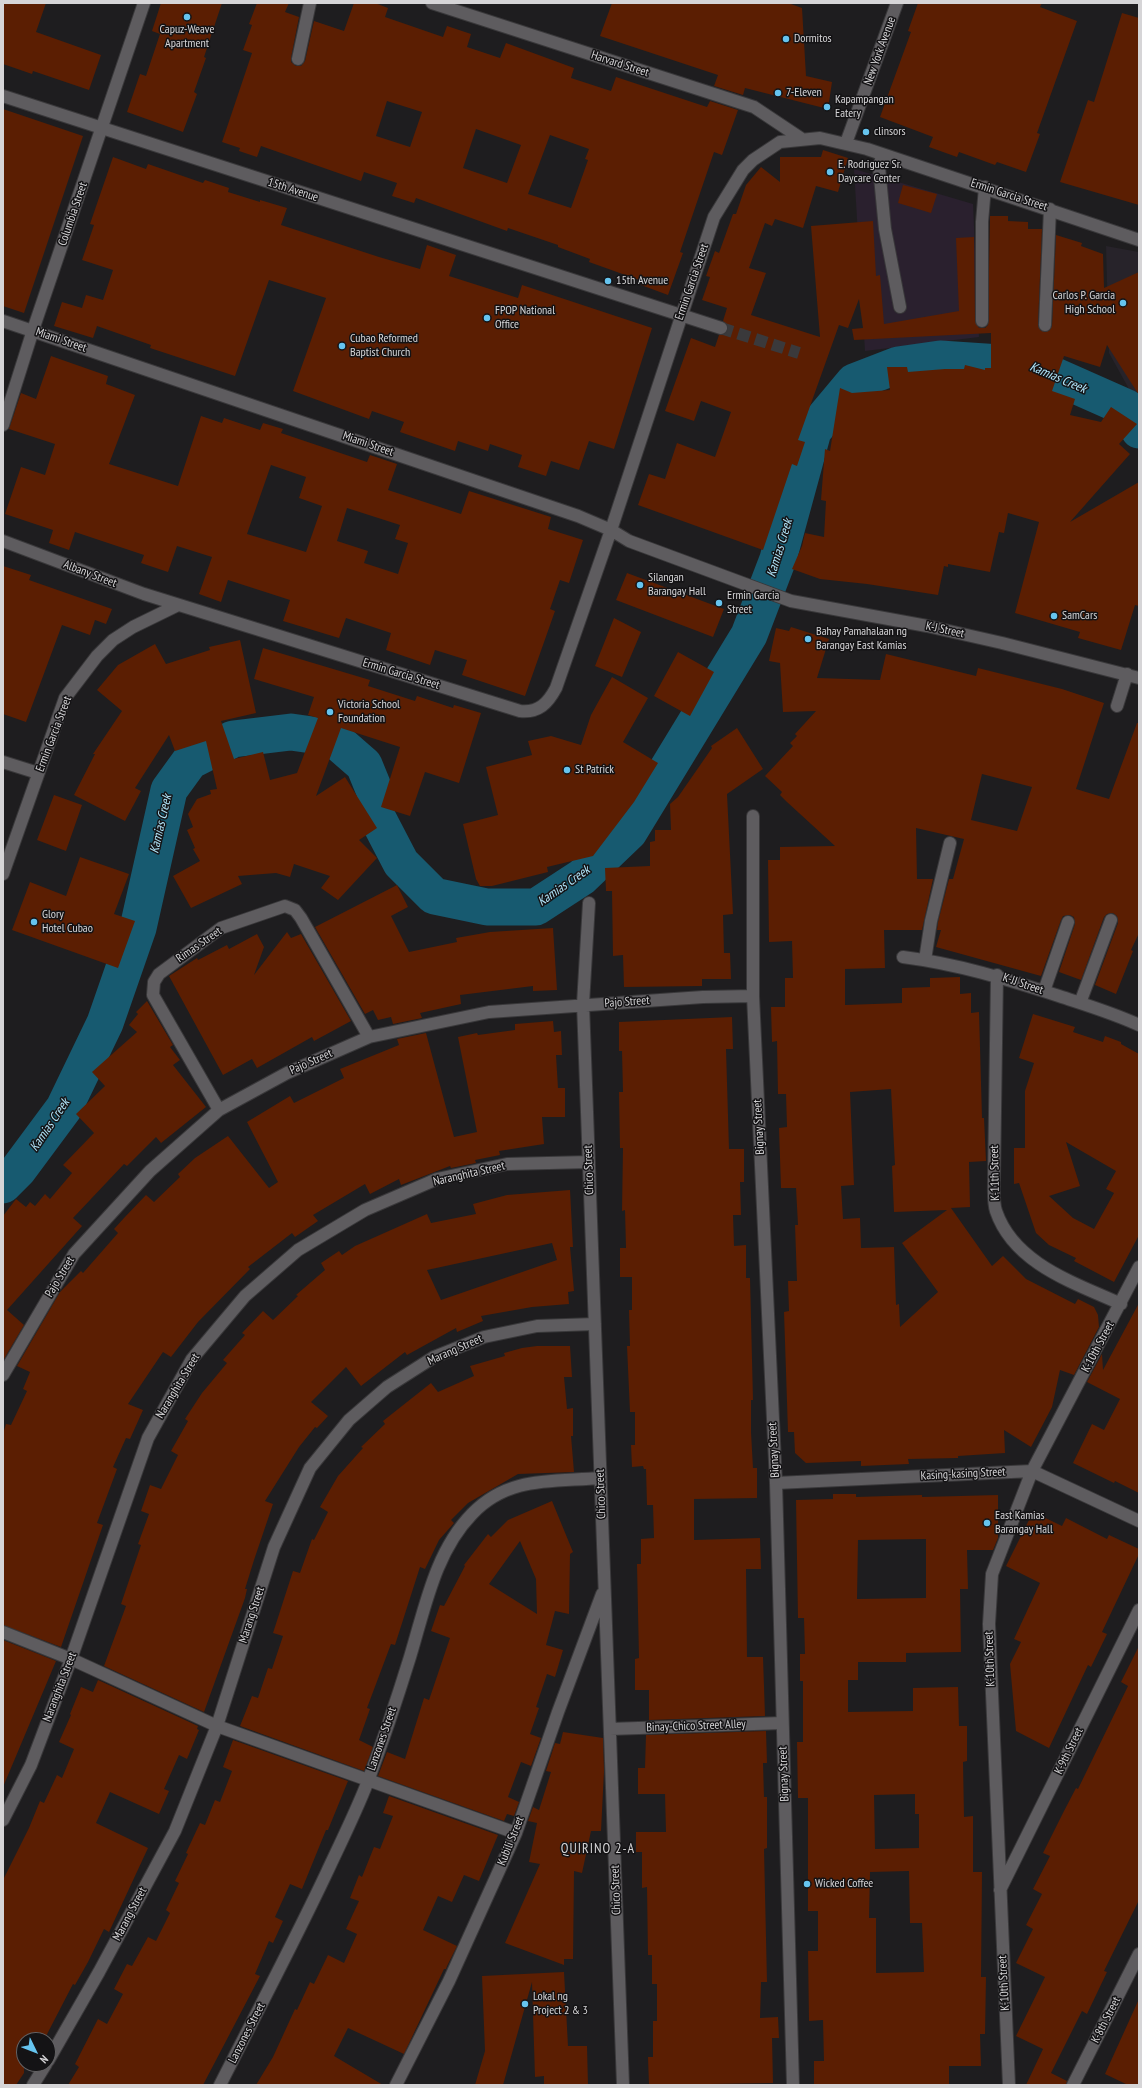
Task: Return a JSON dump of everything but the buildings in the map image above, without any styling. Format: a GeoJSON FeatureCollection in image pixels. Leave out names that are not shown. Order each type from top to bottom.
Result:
{"type":"FeatureCollection","features":[{"type":"Feature","properties":{"kind":"street","name":"Columbia Street"},"geometry":{"type":"LineString","coordinates":[[3,425],[33,330],[144,3]]}},
{"type":"Feature","properties":{"kind":"street"},"geometry":{"type":"LineString","coordinates":[[298,59],[310,3]]}},
{"type":"Feature","properties":{"kind":"street","name":"Harvard Street"},"geometry":{"type":"LineString","coordinates":[[432,3],[754,107],[802,139]]}},
{"type":"Feature","properties":{"kind":"street","name":"New York Avenue"},"geometry":{"type":"LineString","coordinates":[[846,143],[897,3]]}},
{"type":"Feature","properties":{"kind":"street","name":"15th Avenue"},"geometry":{"type":"LineString","coordinates":[[3,96],[721,328]]}},
{"type":"Feature","properties":{"kind":"street","name":"Ermin Garcia Street"},"geometry":{"type":"LineString","coordinates":[[3,874],[65,698],[97,656],[113,640],[178,605],[520,711],[530,712],[540,707],[550,699],[556,688],[611,530],[680,316],[714,217],[743,170],[753,160],[780,142],[820,138],[846,143],[882,156],[985,187],[1139,240]]}},
{"type":"Feature","properties":{"kind":"street"},"geometry":{"type":"LineString","coordinates":[[882,156],[879,167],[885,229],[900,307]]}},
{"type":"Feature","properties":{"kind":"street"},"geometry":{"type":"LineString","coordinates":[[982,321],[982,222],[985,187]]}},
{"type":"Feature","properties":{"kind":"street"},"geometry":{"type":"LineString","coordinates":[[1045,325],[1050,209]]}},
{"type":"Feature","properties":{"kind":"street","name":"Miami Street"},"geometry":{"type":"LineString","coordinates":[[3,320],[578,516],[611,530],[629,541],[728,579]]}},
{"type":"Feature","properties":{"kind":"street","name":"Albany Street"},"geometry":{"type":"LineString","coordinates":[[3,541],[178,605]]}},
{"type":"Feature","properties":{"kind":"street","name":"K-J Street"},"geometry":{"type":"LineString","coordinates":[[728,579],[791,601],[1002,642],[1139,678]]}},
{"type":"Feature","properties":{"kind":"street"},"geometry":{"type":"LineString","coordinates":[[1117,706],[1127,674]]}},
{"type":"Feature","properties":{"kind":"street"},"geometry":{"type":"LineString","coordinates":[[3,762],[38,773]]}},
{"type":"Feature","properties":{"kind":"street","name":"Bignay Street"},"geometry":{"type":"LineString","coordinates":[[753,816],[753,996],[776,1484],[793,2085]]}},
{"type":"Feature","properties":{"kind":"street"},"geometry":{"type":"LineString","coordinates":[[925,960],[931,921],[950,843]]}},
{"type":"Feature","properties":{"kind":"street","name":"Chico Street"},"geometry":{"type":"LineString","coordinates":[[589,903],[583,1004],[623,2085]]}},
{"type":"Feature","properties":{"kind":"street","name":"Rimas Street"},"geometry":{"type":"LineString","coordinates":[[219,1110],[153,995],[154,982],[159,974],[221,928],[275,907],[285,906],[295,910],[369,1037]]}},
{"type":"Feature","properties":{"kind":"street"},"geometry":{"type":"LineString","coordinates":[[1080,1003],[1111,920]]}},
{"type":"Feature","properties":{"kind":"street"},"geometry":{"type":"LineString","coordinates":[[1044,991],[1068,922]]}},
{"type":"Feature","properties":{"kind":"street","name":"K-JJ Street"},"geometry":{"type":"LineString","coordinates":[[903,958],[925,960],[997,976],[1080,1003],[1139,1025]]}},
{"type":"Feature","properties":{"kind":"street","name":"K-11th Street"},"geometry":{"type":"LineString","coordinates":[[997,976],[994,1180],[995,1210],[1010,1237],[1028,1256],[1050,1272],[1120,1304]]}},
{"type":"Feature","properties":{"kind":"street","name":"Pajo Street"},"geometry":{"type":"LineString","coordinates":[[3,1376],[74,1254],[150,1170],[219,1110],[287,1073],[369,1037],[489,1012],[583,1004],[753,996]]}},
{"type":"Feature","properties":{"kind":"street","name":"Naranghita Street"},"geometry":{"type":"LineString","coordinates":[[3,1820],[31,1765],[71,1659],[148,1438],[192,1359],[245,1296],[298,1250],[365,1210],[437,1179],[508,1164],[589,1162]]}},
{"type":"Feature","properties":{"kind":"street","name":"K-10th Street"},"geometry":{"type":"LineString","coordinates":[[1009,2085],[989,1624],[992,1574],[1032,1471],[1139,1267]]}},
{"type":"Feature","properties":{"kind":"street","name":"Marang Street"},"geometry":{"type":"LineString","coordinates":[[56,2047],[99,1972],[175,1831],[217,1726],[274,1547],[310,1468],[349,1420],[387,1387],[434,1357],[484,1336],[537,1326],[595,1324]]}},
{"type":"Feature","properties":{"kind":"street","name":"Kasing-kasing Street"},"geometry":{"type":"LineString","coordinates":[[776,1484],[1032,1471],[1139,1521]]}},
{"type":"Feature","properties":{"kind":"street","name":"Lanzones Street"},"geometry":{"type":"LineString","coordinates":[[220,2085],[292,1945],[368,1780],[436,1572],[454,1537],[471,1515],[490,1497],[509,1488],[528,1484],[600,1478]]}},
{"type":"Feature","properties":{"kind":"street","name":"Kubili Street"},"geometry":{"type":"LineString","coordinates":[[396,2085],[449,1981],[516,1833],[558,1712],[604,1588]]}},
{"type":"Feature","properties":{"kind":"street","name":"K-9th Street"},"geometry":{"type":"LineString","coordinates":[[1000,1892],[1139,1610]]}},
{"type":"Feature","properties":{"kind":"street"},"geometry":{"type":"LineString","coordinates":[[3,1632],[71,1659],[217,1726],[516,1833]]}},
{"type":"Feature","properties":{"kind":"street","name":"Binay-Chico Street Alley"},"geometry":{"type":"LineString","coordinates":[[610,1729],[782,1722]]}},
{"type":"Feature","properties":{"kind":"street","name":"K-8th Street"},"geometry":{"type":"LineString","coordinates":[[1073,2085],[1139,1954]]}},
{"type":"Feature","properties":{"kind":"street"},"geometry":{"type":"LineString","coordinates":[[33,2085],[41,2072]]}},
{"type":"Feature","properties":{"kind":"shaded area"},"geometry":{"type":"Polygon","coordinates":[[[854,169],[973,204],[979,337],[865,351],[854,169]]]}},
{"type":"Feature","properties":{"kind":"shaded area","name":"Carlos P. Garcia High School"},"geometry":{"type":"Polygon","coordinates":[[[1106,246],[1139,252],[1139,407],[1109,353],[1106,246]]]}},
{"type":"Feature","properties":{"kind":"waterway","name":"Kamias Creek"},"geometry":{"type":"LineString","coordinates":[[3,1185],[18,1170],[64,1108],[105,1023],[138,928],[169,790],[190,761],[233,739],[291,732],[333,738],[364,765],[375,792],[376,815],[401,863],[434,896],[487,907],[536,907],[582,877],[629,832],[749,635],[778,559],[813,431],[854,382],[898,365],[940,359],[1030,365],[1127,408],[1139,430]]}},
{"type":"Feature","properties":{"kind":"tunnel"},"geometry":{"type":"LineString","coordinates":[[721,328],[799,353]]}},
{"type":"Feature","properties":{"kind":"place","name":"Capuz-Weave Apartment"},"geometry":{"type":"Point","coordinates":[187,17]}},
{"type":"Feature","properties":{"kind":"place","name":"Dormitos"},"geometry":{"type":"Point","coordinates":[786,39]}},
{"type":"Feature","properties":{"kind":"place","name":"7-Eleven"},"geometry":{"type":"Point","coordinates":[778,93]}},
{"type":"Feature","properties":{"kind":"place","name":"Kapampangan Eatery"},"geometry":{"type":"Point","coordinates":[827,107]}},
{"type":"Feature","properties":{"kind":"place","name":"clinsors"},"geometry":{"type":"Point","coordinates":[866,132]}},
{"type":"Feature","properties":{"kind":"place","name":"E. Rodriguez Sr. Daycare Center"},"geometry":{"type":"Point","coordinates":[830,172]}},
{"type":"Feature","properties":{"kind":"place","name":"15th Avenue"},"geometry":{"type":"Point","coordinates":[608,281]}},
{"type":"Feature","properties":{"kind":"place","name":"Carlos P. Garcia High School"},"geometry":{"type":"Point","coordinates":[1123,303]}},
{"type":"Feature","properties":{"kind":"place","name":"FPOP National Office"},"geometry":{"type":"Point","coordinates":[487,318]}},
{"type":"Feature","properties":{"kind":"place","name":"Cubao Reformed Baptist Church"},"geometry":{"type":"Point","coordinates":[342,346]}},
{"type":"Feature","properties":{"kind":"place","name":"Silangan Barangay Hall"},"geometry":{"type":"Point","coordinates":[640,585]}},
{"type":"Feature","properties":{"kind":"place","name":"Ermin Garcia Street"},"geometry":{"type":"Point","coordinates":[719,603]}},
{"type":"Feature","properties":{"kind":"place","name":"SamCars"},"geometry":{"type":"Point","coordinates":[1054,616]}},
{"type":"Feature","properties":{"kind":"place","name":"Bahay Pamahalaan ng Barangay East Kamias"},"geometry":{"type":"Point","coordinates":[808,639]}},
{"type":"Feature","properties":{"kind":"place","name":"Victoria School Foundation"},"geometry":{"type":"Point","coordinates":[330,712]}},
{"type":"Feature","properties":{"kind":"place","name":"St Patrick"},"geometry":{"type":"Point","coordinates":[567,770]}},
{"type":"Feature","properties":{"kind":"place","name":"Glory Hotel Cubao"},"geometry":{"type":"Point","coordinates":[34,922]}},
{"type":"Feature","properties":{"kind":"place","name":"East Kamias Barangay Hall"},"geometry":{"type":"Point","coordinates":[987,1523]}},
{"type":"Feature","properties":{"kind":"place","name":"Wicked Coffee"},"geometry":{"type":"Point","coordinates":[807,1884]}},
{"type":"Feature","properties":{"kind":"place","name":"Lokal ng Project 2 & 3"},"geometry":{"type":"Point","coordinates":[525,2004]}},
{"type":"Feature","properties":{"kind":"district","name":"QUIRINO 2-A"},"geometry":{"type":"Point","coordinates":[598,1849]}}]}
